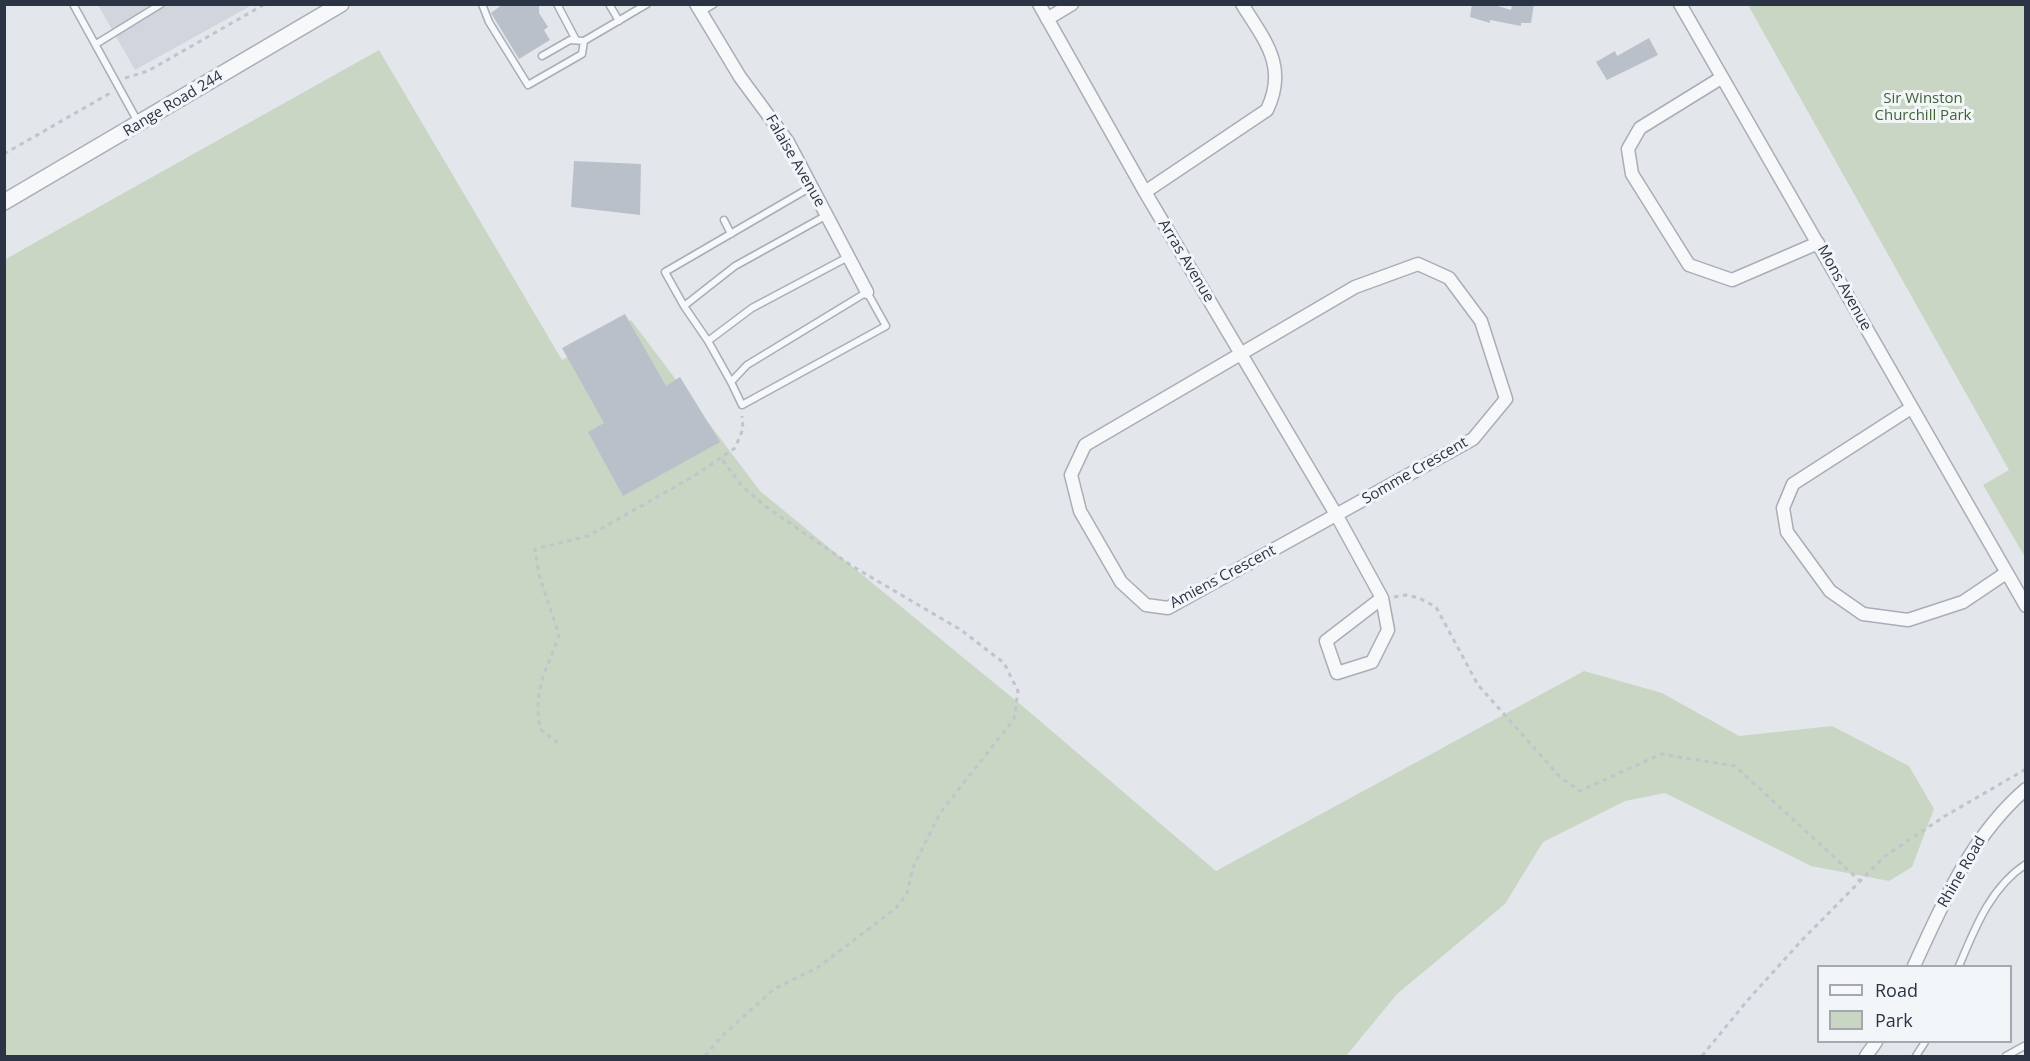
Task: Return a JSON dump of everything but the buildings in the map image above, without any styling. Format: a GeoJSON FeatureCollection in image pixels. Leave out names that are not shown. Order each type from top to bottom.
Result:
{"type":"FeatureCollection","features":[{"type":"Feature","properties":{"kind":"street","name":"Range Road 244"},"geometry":{"type":"LineString","coordinates":[[4,202],[139,125],[341,4]]}},
{"type":"Feature","properties":{"kind":"street","name":"Arras Avenue"},"geometry":{"type":"LineString","coordinates":[[1039,4],[1145,192],[1241,351],[1382,598],[1388,630],[1372,662],[1337,673],[1326,641],[1382,598]]}},
{"type":"Feature","properties":{"kind":"street"},"geometry":{"type":"LineString","coordinates":[[1047,19],[1072,4]]}},
{"type":"Feature","properties":{"kind":"street"},"geometry":{"type":"LineString","coordinates":[[1145,192],[1267,110],[1277,90],[1272,52],[1242,4]]}},
{"type":"Feature","properties":{"kind":"street","name":"Mons Avenue"},"geometry":{"type":"LineString","coordinates":[[1680,4],[2025,606]]}},
{"type":"Feature","properties":{"kind":"street","name":"Falaise Avenue"},"geometry":{"type":"LineString","coordinates":[[698,8],[740,77],[788,142],[867,291]]}},
{"type":"Feature","properties":{"kind":"street"},"geometry":{"type":"LineString","coordinates":[[1721,78],[1640,128],[1628,149],[1632,174],[1689,265],[1732,280],[1818,243]]}},
{"type":"Feature","properties":{"kind":"street","name":"Somme Crescent"},"geometry":{"type":"LineString","coordinates":[[1241,351],[1355,287],[1418,264],[1449,278],[1481,321],[1506,399],[1473,439],[1337,516]]}},
{"type":"Feature","properties":{"kind":"street","name":"Amiens Crescent"},"geometry":{"type":"LineString","coordinates":[[1241,351],[1085,445],[1071,476],[1080,512],[1091,532],[1121,582],[1146,605],[1168,608],[1337,516]]}},
{"type":"Feature","properties":{"kind":"street"},"geometry":{"type":"LineString","coordinates":[[1911,408],[1793,484],[1783,508],[1787,532],[1830,591],[1863,614],[1908,620],[1963,602],[2006,573]]}},
{"type":"Feature","properties":{"kind":"street","name":"Rhine Road"},"geometry":{"type":"LineString","coordinates":[[1914,965],[1952,886],[1986,830],[2025,789]]}},
{"type":"Feature","properties":{"kind":"street"},"geometry":{"type":"LineString","coordinates":[[1866,1056],[1875,1043]]}},
{"type":"Feature","properties":{"kind":"lane"},"geometry":{"type":"LineString","coordinates":[[73,4],[139,125]]}},
{"type":"Feature","properties":{"kind":"lane"},"geometry":{"type":"LineString","coordinates":[[96,44],[148,8],[161,4]]}},
{"type":"Feature","properties":{"kind":"lane"},"geometry":{"type":"LineString","coordinates":[[482,4],[489,22],[528,85],[582,54],[580,41],[556,4]]}},
{"type":"Feature","properties":{"kind":"lane"},"geometry":{"type":"LineString","coordinates":[[609,4],[619,21]]}},
{"type":"Feature","properties":{"kind":"lane"},"geometry":{"type":"LineString","coordinates":[[542,56],[570,40],[580,41],[647,4]]}},
{"type":"Feature","properties":{"kind":"lane"},"geometry":{"type":"LineString","coordinates":[[698,8],[714,4]]}},
{"type":"Feature","properties":{"kind":"lane"},"geometry":{"type":"LineString","coordinates":[[731,382],[747,365],[867,291],[886,326],[742,405],[708,341],[684,306],[665,272],[812,187]]}},
{"type":"Feature","properties":{"kind":"lane"},"geometry":{"type":"LineString","coordinates":[[684,306],[735,266],[827,215]]}},
{"type":"Feature","properties":{"kind":"lane"},"geometry":{"type":"LineString","coordinates":[[724,220],[731,234]]}},
{"type":"Feature","properties":{"kind":"lane"},"geometry":{"type":"LineString","coordinates":[[708,341],[752,308],[849,256]]}},
{"type":"Feature","properties":{"kind":"lane"},"geometry":{"type":"LineString","coordinates":[[2024,866],[2025,874]]}},
{"type":"Feature","properties":{"kind":"lane"},"geometry":{"type":"LineString","coordinates":[[1959,965],[1977,923],[2001,885],[2024,866]]}},
{"type":"Feature","properties":{"kind":"lane"},"geometry":{"type":"LineString","coordinates":[[1916,1056],[1924,1043]]}},
{"type":"Feature","properties":{"kind":"lane"},"geometry":{"type":"LineString","coordinates":[[2006,1056],[2025,1045]]}},
{"type":"Feature","properties":{"kind":"path"},"geometry":{"type":"LineString","coordinates":[[4,154],[108,95],[127,76],[148,71],[266,4]]}},
{"type":"Feature","properties":{"kind":"path"},"geometry":{"type":"LineString","coordinates":[[558,743],[540,729],[538,715],[540,681],[559,635],[539,575],[535,549],[588,536],[694,476],[721,458],[735,448],[743,429],[742,405]]}},
{"type":"Feature","properties":{"kind":"path"},"geometry":{"type":"LineString","coordinates":[[705,1056],[721,1036],[774,989],[817,968],[895,909],[907,894],[913,867],[940,813],[1014,719],[1018,691],[1005,663],[961,630],[852,566],[765,506],[742,486],[721,458]]}},
{"type":"Feature","properties":{"kind":"path"},"geometry":{"type":"LineString","coordinates":[[1382,598],[1406,595],[1419,598],[1436,607],[1478,685],[1561,778],[1580,792],[1661,754],[1735,766],[1860,881]]}},
{"type":"Feature","properties":{"kind":"path"},"geometry":{"type":"LineString","coordinates":[[1702,1056],[1755,992],[1886,856],[1945,816],[2025,770]]}},
{"type":"Feature","properties":{"kind":"shaded area"},"geometry":{"type":"Polygon","coordinates":[[[98,5],[252,5],[135,70],[98,5]]]}},
{"type":"Feature","properties":{"kind":"green space","name":"Sir Winston Churchill Park"},"geometry":{"type":"Polygon","coordinates":[[[1748,5],[2025,5],[2025,557],[1983,485],[2009,470],[1748,5]]]}},
{"type":"Feature","properties":{"kind":"green space"},"geometry":{"type":"Polygon","coordinates":[[[379,50],[562,360],[631,320],[760,491],[1026,709],[1216,871],[1584,671],[1662,693],[1739,736],[1832,726],[1909,766],[1934,809],[1912,867],[1889,881],[1811,866],[1665,793],[1625,801],[1543,842],[1505,904],[1397,994],[1346,1056],[5,1056],[4,260],[379,50]]]}}]}
